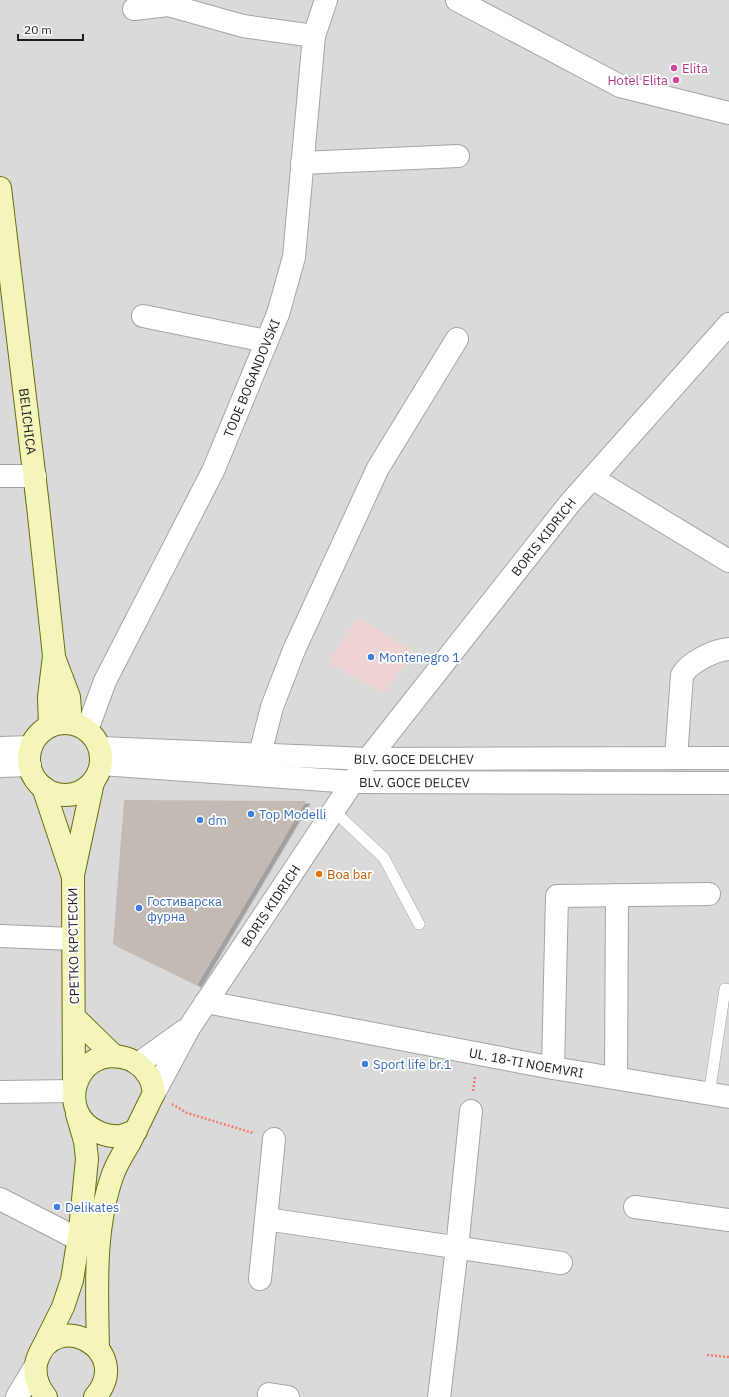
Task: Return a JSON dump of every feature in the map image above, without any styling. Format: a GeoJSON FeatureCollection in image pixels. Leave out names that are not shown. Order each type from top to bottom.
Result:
{"type":"FeatureCollection","features":[{"type":"Feature","properties":{"kind":"main road","name":"BELICHICA"},"geometry":{"type":"LineString","coordinates":[[0,188],[35,476],[54,656],[69,697],[69,726]]}},
{"type":"Feature","properties":{"kind":"main road"},"geometry":{"type":"LineString","coordinates":[[69,726],[95,738],[98,765],[82,791],[68,795],[55,793],[43,787],[37,781],[30,756],[35,739],[42,731],[69,726]]}},
{"type":"Feature","properties":{"kind":"main road","name":"СРЕТКО КРСТЕСКИ"},"geometry":{"type":"LineString","coordinates":[[38,1360],[63,1307],[72,1280],[87,1159],[85,1141],[75,1100],[73,875],[98,765]]}},
{"type":"Feature","properties":{"kind":"main road","name":"СРЕТКО КРСТЕСКИ"},"geometry":{"type":"LineString","coordinates":[[43,787],[73,875]]}},
{"type":"Feature","properties":{"kind":"main road"},"geometry":{"type":"LineString","coordinates":[[74,1017],[114,1056]]}},
{"type":"Feature","properties":{"kind":"main road"},"geometry":{"type":"LineString","coordinates":[[98,1349],[98,1256],[104,1205],[113,1173],[136,1131],[154,1093],[150,1078],[138,1064],[128,1058],[114,1056],[105,1057],[92,1062],[81,1072],[75,1100],[80,1118],[89,1128],[106,1136],[121,1136],[136,1131]]}},
{"type":"Feature","properties":{"kind":"main road"},"geometry":{"type":"LineString","coordinates":[[46,1397],[39,1388],[36,1378],[38,1360],[46,1346],[54,1340],[68,1336],[82,1338],[91,1342],[98,1349],[105,1364],[103,1391]]}},
{"type":"Feature","properties":{"kind":"street","name":"TODE BOGANDOVSKI"},"geometry":{"type":"LineString","coordinates":[[69,726],[105,681],[213,471],[278,314],[294,257],[314,36],[326,0]]}},
{"type":"Feature","properties":{"kind":"street"},"geometry":{"type":"LineString","coordinates":[[457,0],[620,86],[729,113]]}},
{"type":"Feature","properties":{"kind":"street"},"geometry":{"type":"LineString","coordinates":[[134,8],[168,5],[243,26],[314,36]]}},
{"type":"Feature","properties":{"kind":"street"},"geometry":{"type":"LineString","coordinates":[[302,163],[458,156]]}},
{"type":"Feature","properties":{"kind":"street"},"geometry":{"type":"LineString","coordinates":[[143,316],[266,341]]}},
{"type":"Feature","properties":{"kind":"street","name":"BORIS KIDRICH"},"geometry":{"type":"LineString","coordinates":[[188,1028],[368,758],[570,503],[729,324]]}},
{"type":"Feature","properties":{"kind":"street"},"geometry":{"type":"LineString","coordinates":[[260,754],[272,707],[294,650],[378,468],[457,339]]}},
{"type":"Feature","properties":{"kind":"street"},"geometry":{"type":"LineString","coordinates":[[0,476],[35,476]]}},
{"type":"Feature","properties":{"kind":"street"},"geometry":{"type":"LineString","coordinates":[[592,478],[729,561]]}},
{"type":"Feature","properties":{"kind":"street"},"geometry":{"type":"LineString","coordinates":[[676,758],[682,675],[688,667],[718,650],[729,649]]}},
{"type":"Feature","properties":{"kind":"street"},"geometry":{"type":"LineString","coordinates":[[0,748],[30,756]]}},
{"type":"Feature","properties":{"kind":"street","name":"BLV. GOCE DELCHEV"},"geometry":{"type":"LineString","coordinates":[[98,765],[260,754],[368,758],[729,758]]}},
{"type":"Feature","properties":{"kind":"street"},"geometry":{"type":"LineString","coordinates":[[0,766],[30,756]]}},
{"type":"Feature","properties":{"kind":"street","name":"BLV. GOCE DELCEV"},"geometry":{"type":"LineString","coordinates":[[98,765],[353,782],[729,783]]}},
{"type":"Feature","properties":{"kind":"street"},"geometry":{"type":"LineString","coordinates":[[554,1068],[556,896],[709,894]]}},
{"type":"Feature","properties":{"kind":"street"},"geometry":{"type":"LineString","coordinates":[[616,1078],[617,895]]}},
{"type":"Feature","properties":{"kind":"street"},"geometry":{"type":"LineString","coordinates":[[0,936],[73,939]]}},
{"type":"Feature","properties":{"kind":"street","name":"UL. 18-TI NOEMVRI"},"geometry":{"type":"LineString","coordinates":[[206,1002],[554,1068],[719,1096]]}},
{"type":"Feature","properties":{"kind":"street"},"geometry":{"type":"LineString","coordinates":[[138,1064],[188,1028]]}},
{"type":"Feature","properties":{"kind":"street"},"geometry":{"type":"LineString","coordinates":[[154,1093],[188,1028]]}},
{"type":"Feature","properties":{"kind":"street"},"geometry":{"type":"LineString","coordinates":[[0,1092],[75,1100]]}},
{"type":"Feature","properties":{"kind":"street"},"geometry":{"type":"LineString","coordinates":[[439,1397],[457,1248],[471,1111]]}},
{"type":"Feature","properties":{"kind":"street"},"geometry":{"type":"LineString","coordinates":[[260,1279],[274,1139]]}},
{"type":"Feature","properties":{"kind":"street"},"geometry":{"type":"LineString","coordinates":[[0,1199],[78,1239]]}},
{"type":"Feature","properties":{"kind":"street"},"geometry":{"type":"LineString","coordinates":[[635,1207],[729,1220]]}},
{"type":"Feature","properties":{"kind":"street"},"geometry":{"type":"LineString","coordinates":[[266,1219],[561,1263]]}},
{"type":"Feature","properties":{"kind":"street"},"geometry":{"type":"LineString","coordinates":[[17,1397],[38,1360]]}},
{"type":"Feature","properties":{"kind":"lane"},"geometry":{"type":"LineString","coordinates":[[334,810],[384,858],[419,924]]}},
{"type":"Feature","properties":{"kind":"lane"},"geometry":{"type":"LineString","coordinates":[[719,1096],[725,990],[729,990]]}},
{"type":"Feature","properties":{"kind":"path"},"geometry":{"type":"LineString","coordinates":[[471,1111],[477,1053]]}},
{"type":"Feature","properties":{"kind":"path"},"geometry":{"type":"LineString","coordinates":[[154,1093],[188,1113],[274,1139]]}},
{"type":"Feature","properties":{"kind":"path"},"geometry":{"type":"LineString","coordinates":[[707,1355],[729,1358]]}},
{"type":"Feature","properties":{"kind":"shaded area"},"geometry":{"type":"Polygon","coordinates":[[[0,0],[729,0],[729,1397],[0,1397],[0,0]]]}},
{"type":"Feature","properties":{"kind":"shaded area","name":"Montenegro 1"},"geometry":{"type":"Polygon","coordinates":[[[356,617],[415,652],[383,693],[328,662],[348,633],[356,617]]]}},
{"type":"Feature","properties":{"kind":"building"},"geometry":{"type":"Polygon","coordinates":[[[124,800],[306,801],[197,985],[113,944],[124,800]]]}},
{"type":"Feature","properties":{"kind":"place","name":"Elita"},"geometry":{"type":"Point","coordinates":[674,68]}},
{"type":"Feature","properties":{"kind":"place","name":"Hotel Elita"},"geometry":{"type":"Point","coordinates":[676,80]}},
{"type":"Feature","properties":{"kind":"place","name":"Montenegro 1"},"geometry":{"type":"Point","coordinates":[371,657]}},
{"type":"Feature","properties":{"kind":"place","name":"Top Modelli"},"geometry":{"type":"Point","coordinates":[251,814]}},
{"type":"Feature","properties":{"kind":"place","name":"dm"},"geometry":{"type":"Point","coordinates":[200,820]}},
{"type":"Feature","properties":{"kind":"place","name":"Boa bar"},"geometry":{"type":"Point","coordinates":[319,874]}},
{"type":"Feature","properties":{"kind":"place","name":"Гостиварска фурна"},"geometry":{"type":"Point","coordinates":[139,908]}},
{"type":"Feature","properties":{"kind":"place","name":"Sport life br.1"},"geometry":{"type":"Point","coordinates":[365,1064]}},
{"type":"Feature","properties":{"kind":"place","name":"Delikates"},"geometry":{"type":"Point","coordinates":[57,1207]}}]}
